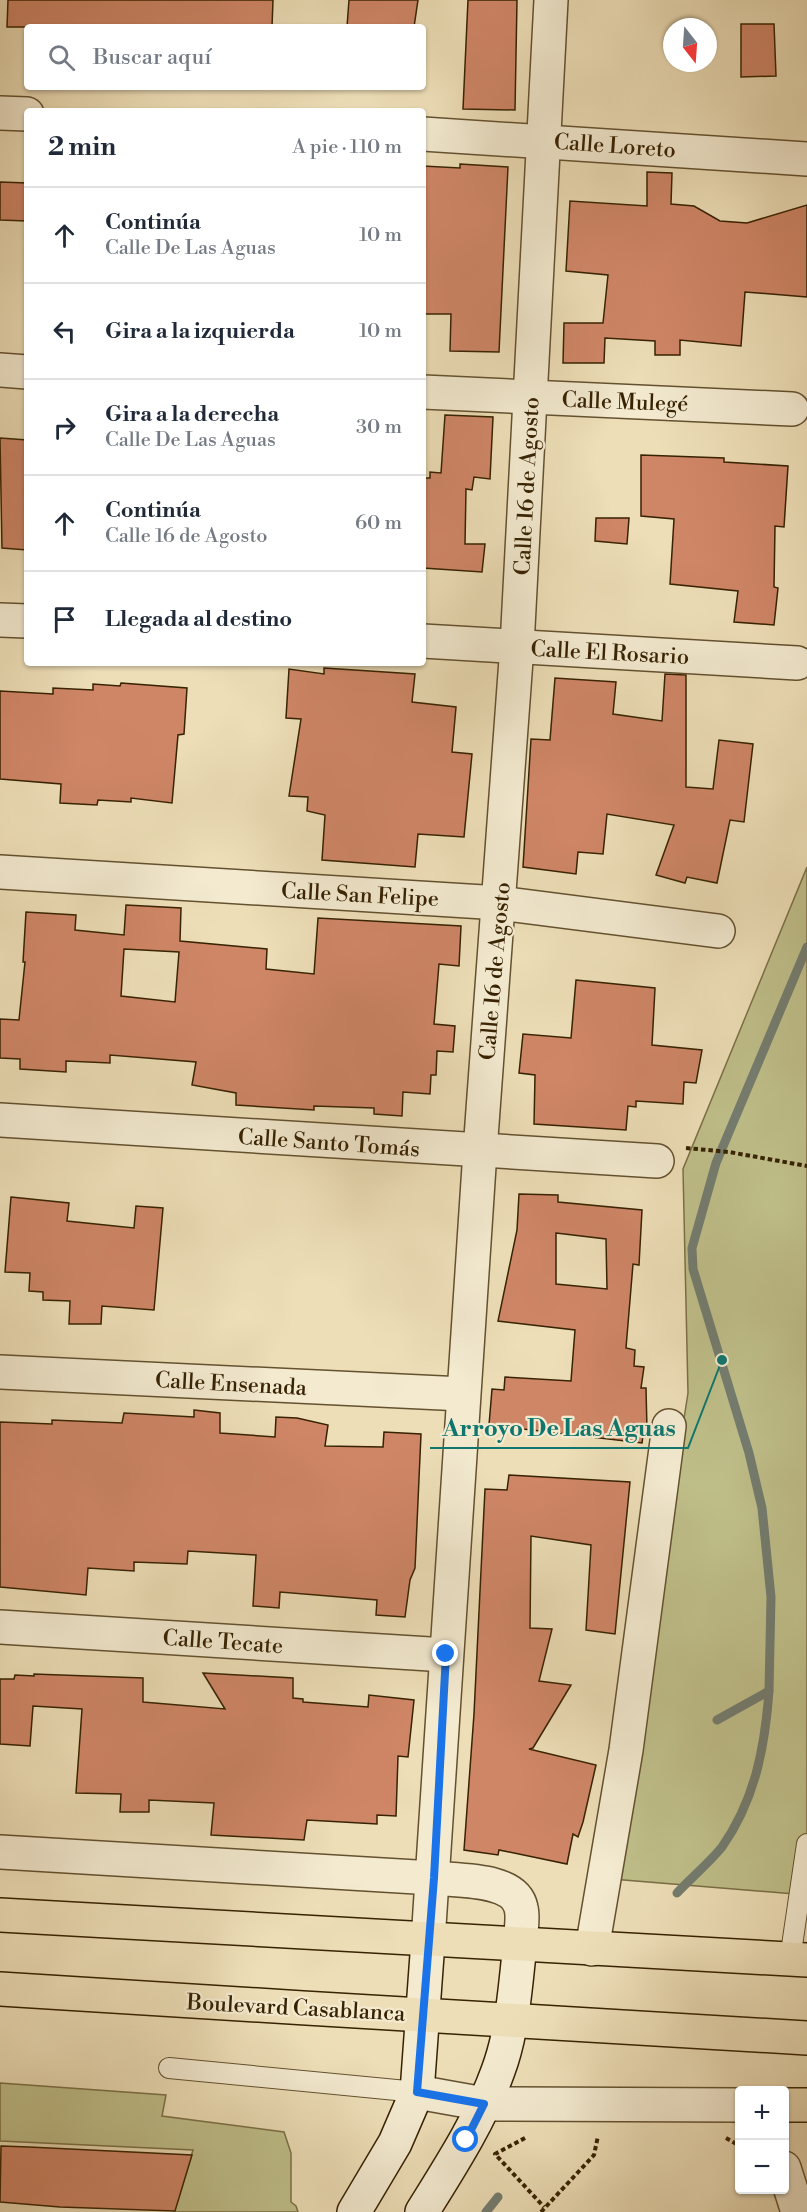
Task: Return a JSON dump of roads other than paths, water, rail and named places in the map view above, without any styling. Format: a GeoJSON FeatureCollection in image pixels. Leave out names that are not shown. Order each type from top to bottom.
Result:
{"type":"FeatureCollection","features":[{"type":"Feature","properties":{"kind":"main road"},"geometry":{"type":"LineString","coordinates":[[0,1915],[428,1941],[799,1960]]}},
{"type":"Feature","properties":{"kind":"main road","name":"Boulevard Casablanca"},"geometry":{"type":"LineString","coordinates":[[0,1989],[424,2015],[511,2023],[807,2038]]}},
{"type":"Feature","properties":{"kind":"main road"},"geometry":{"type":"LineString","coordinates":[[789,2105],[807,2105]]}},
{"type":"Feature","properties":{"kind":"street","name":"Calle 16 de Agosto"},"geometry":{"type":"LineString","coordinates":[[354,2212],[395,2143],[417,2092],[424,2015],[463,1394],[517,646],[551,0]]}},
{"type":"Feature","properties":{"kind":"street"},"geometry":{"type":"LineString","coordinates":[[0,113],[24,114]]}},
{"type":"Feature","properties":{"kind":"street","name":"Calle Loreto"},"geometry":{"type":"LineString","coordinates":[[426,134],[545,140],[807,159]]}},
{"type":"Feature","properties":{"kind":"street"},"geometry":{"type":"LineString","coordinates":[[0,370],[24,372]]}},
{"type":"Feature","properties":{"kind":"street","name":"Calle Mulegé"},"geometry":{"type":"LineString","coordinates":[[426,392],[792,409]]}},
{"type":"Feature","properties":{"kind":"street"},"geometry":{"type":"LineString","coordinates":[[0,620],[24,621]]}},
{"type":"Feature","properties":{"kind":"street","name":"Calle El Rosario"},"geometry":{"type":"LineString","coordinates":[[426,641],[797,663]]}},
{"type":"Feature","properties":{"kind":"street","name":"Calle San Felipe"},"geometry":{"type":"LineString","coordinates":[[0,873],[500,903],[718,931]]}},
{"type":"Feature","properties":{"kind":"street","name":"Calle Santo Tomás"},"geometry":{"type":"LineString","coordinates":[[0,1120],[480,1151],[669,1154]]}},
{"type":"Feature","properties":{"kind":"street","name":"Calle Ensenada"},"geometry":{"type":"LineString","coordinates":[[0,1372],[463,1394]]}},
{"type":"Feature","properties":{"kind":"street"},"geometry":{"type":"LineString","coordinates":[[592,1949],[627,1750],[669,1426]]}},
{"type":"Feature","properties":{"kind":"street","name":"Calle Tecate"},"geometry":{"type":"LineString","coordinates":[[0,1627],[446,1654]]}},
{"type":"Feature","properties":{"kind":"street"},"geometry":{"type":"LineString","coordinates":[[0,1852],[434,1878],[502,1887],[516,1894],[522,1909],[520,1945],[511,2023],[499,2070],[466,2140],[422,2212]]}},
{"type":"Feature","properties":{"kind":"street"},"geometry":{"type":"LineString","coordinates":[[417,2092],[484,2104],[735,2105]]}},
{"type":"Feature","properties":{"kind":"street"},"geometry":{"type":"LineString","coordinates":[[789,2184],[798,2212]]}},
{"type":"Feature","properties":{"kind":"lane"},"geometry":{"type":"LineString","coordinates":[[799,1960],[807,1844]]}},
{"type":"Feature","properties":{"kind":"lane"},"geometry":{"type":"LineString","coordinates":[[169,2068],[417,2092]]}},
{"type":"Feature","properties":{"kind":"waterway"},"geometry":{"type":"LineString","coordinates":[[717,1720],[769,1691],[771,1597],[762,1508],[749,1453],[693,1269],[692,1248],[716,1163],[807,947]]}},
{"type":"Feature","properties":{"kind":"waterway"},"geometry":{"type":"LineString","coordinates":[[677,1893],[722,1847],[743,1811],[761,1753],[769,1691]]}},
{"type":"Feature","properties":{"kind":"waterway"},"geometry":{"type":"LineString","coordinates":[[486,2212],[498,2197]]}},
{"type":"Feature","properties":{"kind":"place","name":"Arroyo De Las Aguas"},"geometry":{"type":"Point","coordinates":[722,1360]}}]}
